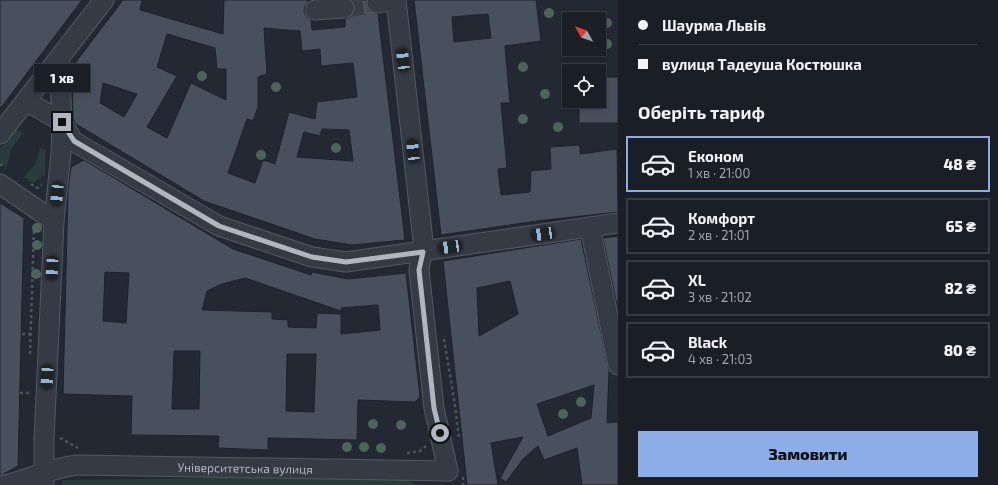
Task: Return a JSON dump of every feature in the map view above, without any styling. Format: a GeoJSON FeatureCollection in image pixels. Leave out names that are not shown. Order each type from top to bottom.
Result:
{"type":"FeatureCollection","features":[{"type":"Feature","properties":{"kind":"street"},"geometry":{"type":"LineString","coordinates":[[0,134],[104,0]]}},
{"type":"Feature","properties":{"kind":"street"},"geometry":{"type":"LineString","coordinates":[[377,3],[396,0],[423,252],[431,271],[447,407],[449,478]]}},
{"type":"Feature","properties":{"kind":"street"},"geometry":{"type":"LineString","coordinates":[[315,10],[344,8]]}},
{"type":"Feature","properties":{"kind":"street"},"geometry":{"type":"LineString","coordinates":[[44,479],[54,221],[62,122],[59,59]]}},
{"type":"Feature","properties":{"kind":"street"},"geometry":{"type":"LineString","coordinates":[[26,101],[62,122],[74,141],[219,226],[312,257],[346,262],[618,223]]}},
{"type":"Feature","properties":{"kind":"street"},"geometry":{"type":"LineString","coordinates":[[3,176],[54,221]]}},
{"type":"Feature","properties":{"kind":"street"},"geometry":{"type":"LineString","coordinates":[[590,227],[618,365]]}},
{"type":"Feature","properties":{"kind":"street","name":"Університетська вулиця"},"geometry":{"type":"LineString","coordinates":[[5,485],[44,479],[62,466],[79,465],[449,478]]}},
{"type":"Feature","properties":{"kind":"path"},"geometry":{"type":"LineString","coordinates":[[0,164],[3,176]]}},
{"type":"Feature","properties":{"kind":"path"},"geometry":{"type":"LineString","coordinates":[[25,180],[38,188],[48,181]]}},
{"type":"Feature","properties":{"kind":"path"},"geometry":{"type":"LineString","coordinates":[[30,356],[34,225]]}},
{"type":"Feature","properties":{"kind":"path"},"geometry":{"type":"LineString","coordinates":[[443,331],[456,405]]}},
{"type":"Feature","properties":{"kind":"path"},"geometry":{"type":"LineString","coordinates":[[22,334],[31,334]]}},
{"type":"Feature","properties":{"kind":"path"},"geometry":{"type":"LineString","coordinates":[[29,386],[29,400]]}},
{"type":"Feature","properties":{"kind":"path"},"geometry":{"type":"LineString","coordinates":[[20,393],[29,393]]}},
{"type":"Feature","properties":{"kind":"path"},"geometry":{"type":"LineString","coordinates":[[59,438],[78,448]]}},
{"type":"Feature","properties":{"kind":"shaded area"},"geometry":{"type":"Polygon","coordinates":[[[16,129],[23,133],[11,149],[7,167],[0,163],[0,149],[16,129]]]}},
{"type":"Feature","properties":{"kind":"shaded area"},"geometry":{"type":"Polygon","coordinates":[[[40,148],[46,150],[45,175],[33,183],[23,177],[36,164],[40,148]]]}},
{"type":"Feature","properties":{"kind":"shaded area"},"geometry":{"type":"Polygon","coordinates":[[[220,478],[408,480],[417,485],[62,485],[62,480],[220,478]]]}},
{"type":"Feature","properties":{"kind":"building"},"geometry":{"type":"Polygon","coordinates":[[[0,0],[82,0],[0,109],[0,0]]]}},
{"type":"Feature","properties":{"kind":"building"},"geometry":{"type":"Polygon","coordinates":[[[123,0],[142,0],[140,10],[223,34],[224,0],[309,0],[304,11],[306,16],[311,20],[312,30],[345,27],[345,19],[350,17],[354,12],[355,7],[351,0],[367,0],[369,10],[378,14],[405,240],[352,245],[315,239],[204,201],[76,124],[73,119],[72,67],[123,0]],[[264,28],[267,74],[258,77],[258,107],[253,121],[247,119],[228,173],[255,183],[263,160],[275,164],[289,112],[315,119],[317,102],[357,97],[353,63],[321,66],[320,49],[302,51],[300,31],[264,28]],[[167,34],[157,67],[177,76],[147,127],[167,138],[191,83],[226,100],[226,69],[217,69],[215,48],[167,34]],[[103,83],[100,103],[124,117],[137,94],[103,83]],[[322,129],[320,136],[304,132],[297,157],[353,161],[349,130],[322,129]]]}},
{"type":"Feature","properties":{"kind":"building"},"geometry":{"type":"Polygon","coordinates":[[[414,0],[536,0],[541,41],[505,46],[510,103],[501,103],[507,168],[498,169],[501,195],[530,192],[531,171],[551,169],[550,147],[580,145],[580,154],[617,149],[618,212],[537,221],[441,235],[414,0]],[[488,14],[452,17],[454,42],[491,38],[488,14]]]}},
{"type":"Feature","properties":{"kind":"building"},"geometry":{"type":"Polygon","coordinates":[[[606,77],[618,77],[618,123],[579,123],[579,108],[606,108],[606,77]]]}},
{"type":"Feature","properties":{"kind":"building"},"geometry":{"type":"Polygon","coordinates":[[[84,160],[233,249],[311,275],[312,272],[348,279],[406,273],[420,397],[415,402],[358,400],[357,440],[268,438],[268,450],[218,448],[219,436],[131,435],[132,396],[63,394],[68,190],[71,167],[84,160]],[[105,272],[103,321],[126,323],[129,273],[105,272]],[[245,278],[222,284],[207,291],[202,310],[272,312],[272,319],[288,320],[288,327],[316,328],[317,313],[341,314],[341,334],[380,330],[378,305],[341,308],[341,311],[245,278]],[[174,351],[172,409],[199,409],[200,351],[174,351]],[[287,354],[286,411],[314,412],[316,354],[287,354]]]}},
{"type":"Feature","properties":{"kind":"building"},"geometry":{"type":"Polygon","coordinates":[[[0,203],[24,218],[18,466],[0,476],[0,203]]]}},
{"type":"Feature","properties":{"kind":"building"},"geometry":{"type":"Polygon","coordinates":[[[618,236],[618,310],[603,238],[618,236]]]}},
{"type":"Feature","properties":{"kind":"building"},"geometry":{"type":"Polygon","coordinates":[[[581,239],[609,371],[607,423],[618,422],[618,485],[582,485],[577,448],[544,460],[538,446],[523,459],[506,482],[500,478],[523,437],[491,443],[498,485],[467,485],[443,261],[581,239]],[[510,281],[477,288],[479,336],[518,314],[510,281]],[[594,385],[537,404],[548,436],[591,418],[594,385]]]}},
{"type":"Feature","properties":{"kind":"tunnel"},"geometry":{"type":"LineString","coordinates":[[344,8],[377,3]]}},
{"type":"Feature","properties":{"kind":"route"},"geometry":{"type":"LineString","coordinates":[[62,122],[74,141],[219,226],[312,257],[346,262],[423,252],[419,270],[434,408],[440,433]]}}]}
